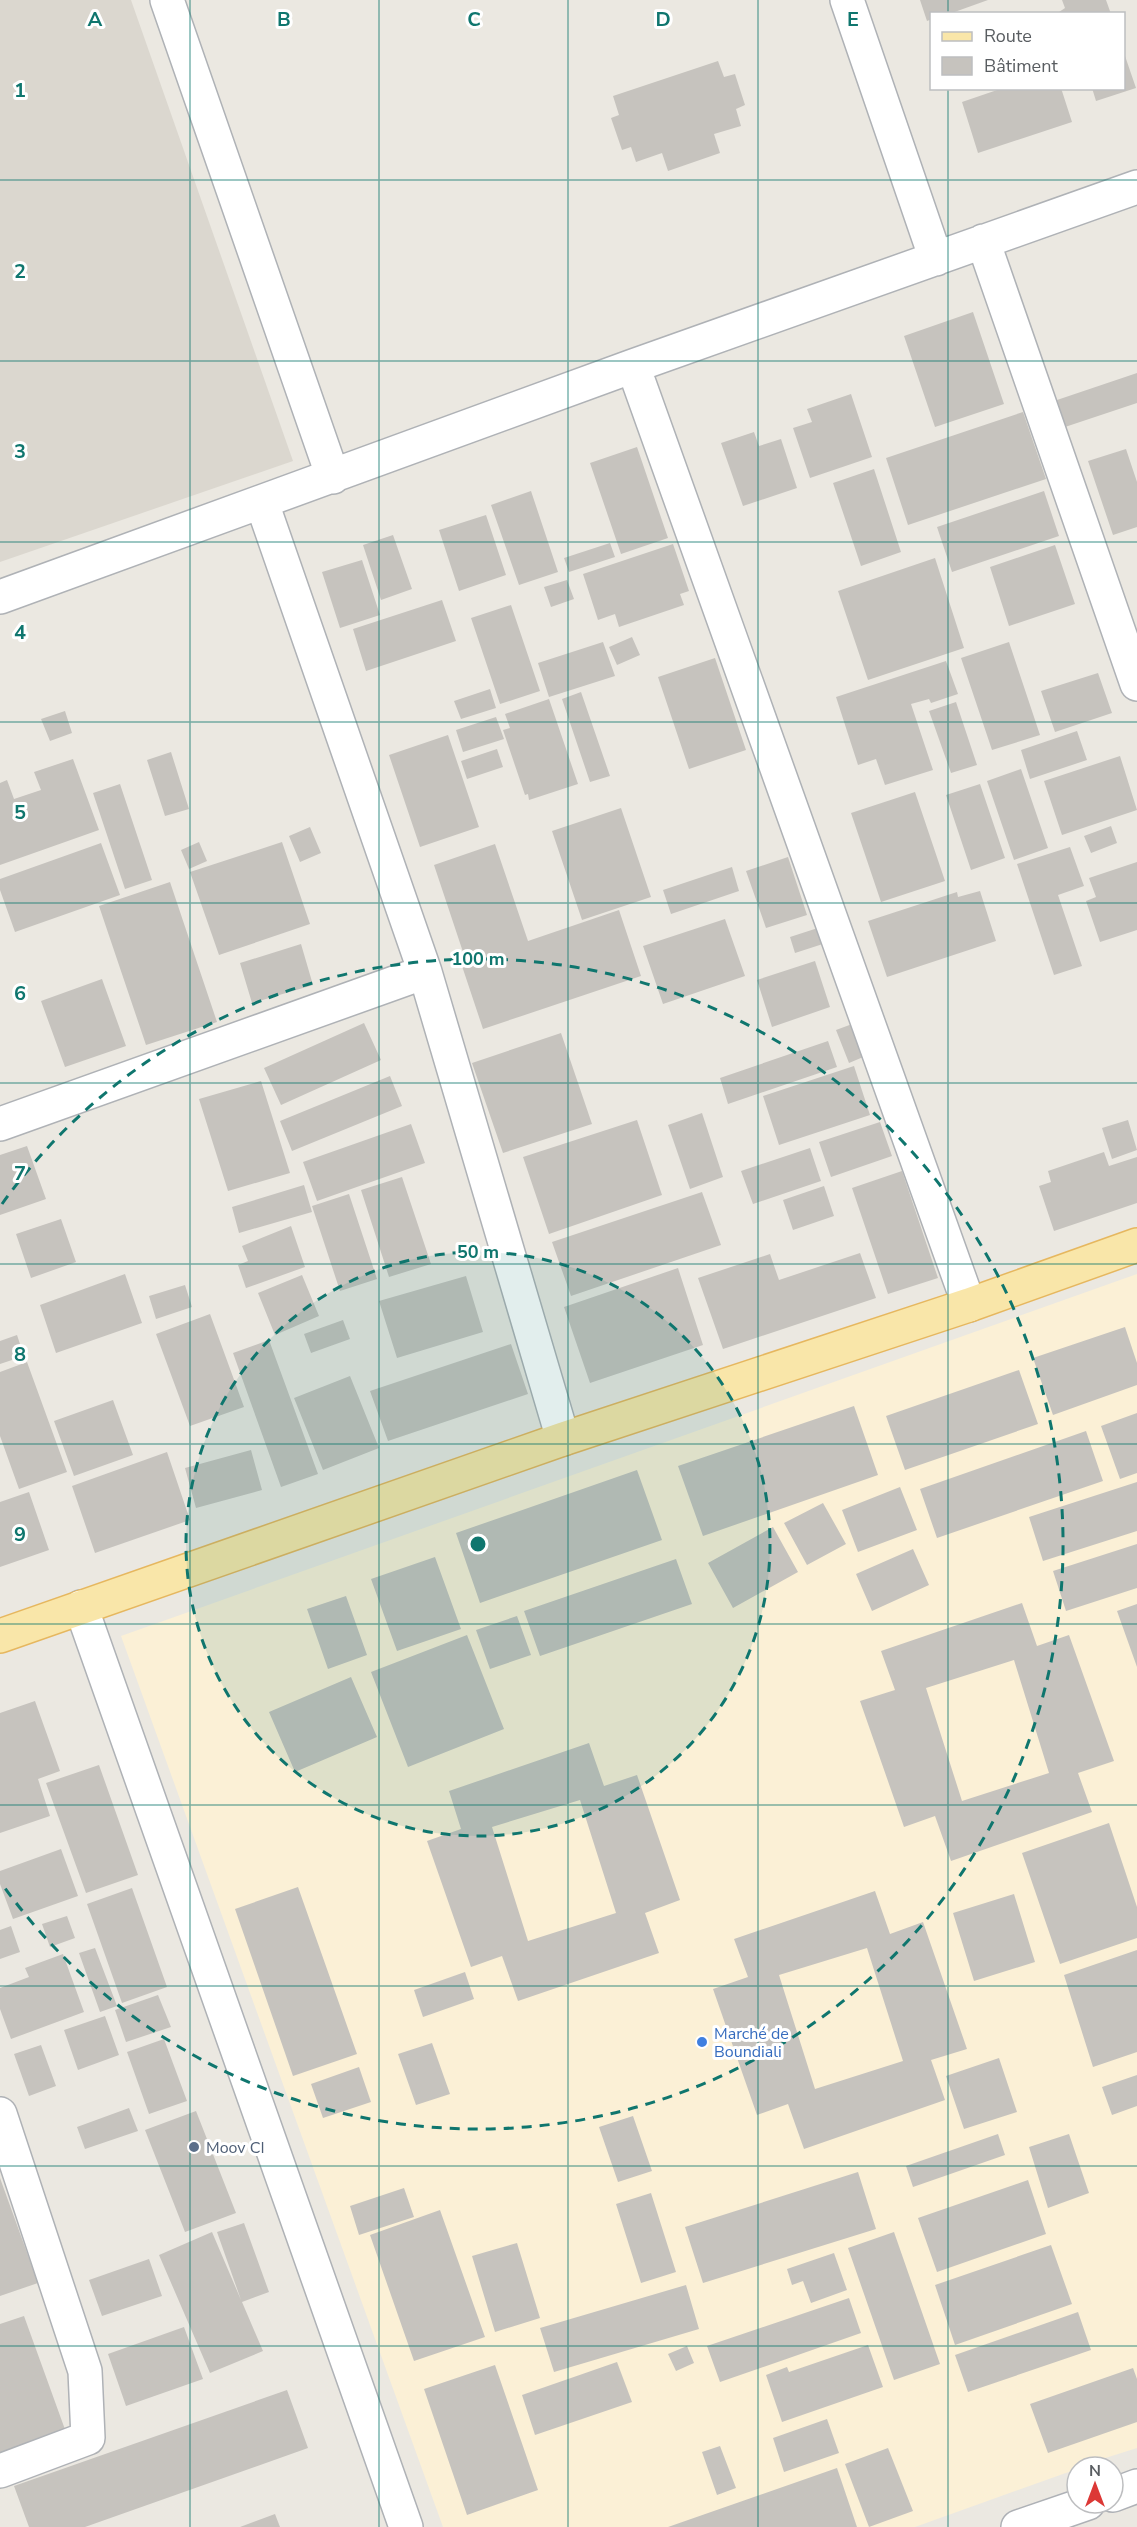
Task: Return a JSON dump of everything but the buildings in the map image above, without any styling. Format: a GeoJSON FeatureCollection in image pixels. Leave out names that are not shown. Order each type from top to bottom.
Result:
{"type":"FeatureCollection","features":[{"type":"Feature","properties":{"kind":"main road"},"geometry":{"type":"LineString","coordinates":[[0,1636],[564,1439],[969,1305],[1137,1245]]}},
{"type":"Feature","properties":{"kind":"street"},"geometry":{"type":"LineString","coordinates":[[167,0],[333,477]]}},
{"type":"Feature","properties":{"kind":"street"},"geometry":{"type":"LineString","coordinates":[[847,0],[936,259]]}},
{"type":"Feature","properties":{"kind":"street"},"geometry":{"type":"LineString","coordinates":[[0,597],[633,366],[1137,187]]}},
{"type":"Feature","properties":{"kind":"street"},"geometry":{"type":"LineString","coordinates":[[983,241],[1137,684]]}},
{"type":"Feature","properties":{"kind":"street"},"geometry":{"type":"LineString","coordinates":[[633,366],[969,1305]]}},
{"type":"Feature","properties":{"kind":"street"},"geometry":{"type":"LineString","coordinates":[[262,503],[425,972],[564,1439]]}},
{"type":"Feature","properties":{"kind":"street"},"geometry":{"type":"LineString","coordinates":[[0,1124],[425,972]]}},
{"type":"Feature","properties":{"kind":"street"},"geometry":{"type":"LineString","coordinates":[[81,1607],[406,2527]]}},
{"type":"Feature","properties":{"kind":"street"},"geometry":{"type":"LineString","coordinates":[[0,2114],[85,2371],[88,2438],[0,2471]]}},
{"type":"Feature","properties":{"kind":"street"},"geometry":{"type":"LineString","coordinates":[[1018,2527],[1065,2511]]}},
{"type":"Feature","properties":{"kind":"shaded area"},"geometry":{"type":"Polygon","coordinates":[[[0,0],[131,0],[293,461],[0,562],[0,0]]]}},
{"type":"Feature","properties":{"kind":"shaded area","name":"Marché de Boundiali"},"geometry":{"type":"Polygon","coordinates":[[[1137,1274],[1137,2448],[1115,2455],[1065,2455],[1065,2473],[915,2527],[443,2527],[121,1636],[1137,1274]]]}},
{"type":"Feature","properties":{"kind":"place","name":"Marché de Boundiali"},"geometry":{"type":"Point","coordinates":[702,2042]}},
{"type":"Feature","properties":{"kind":"place","name":"Moov CI"},"geometry":{"type":"Point","coordinates":[194,2147]}}]}
